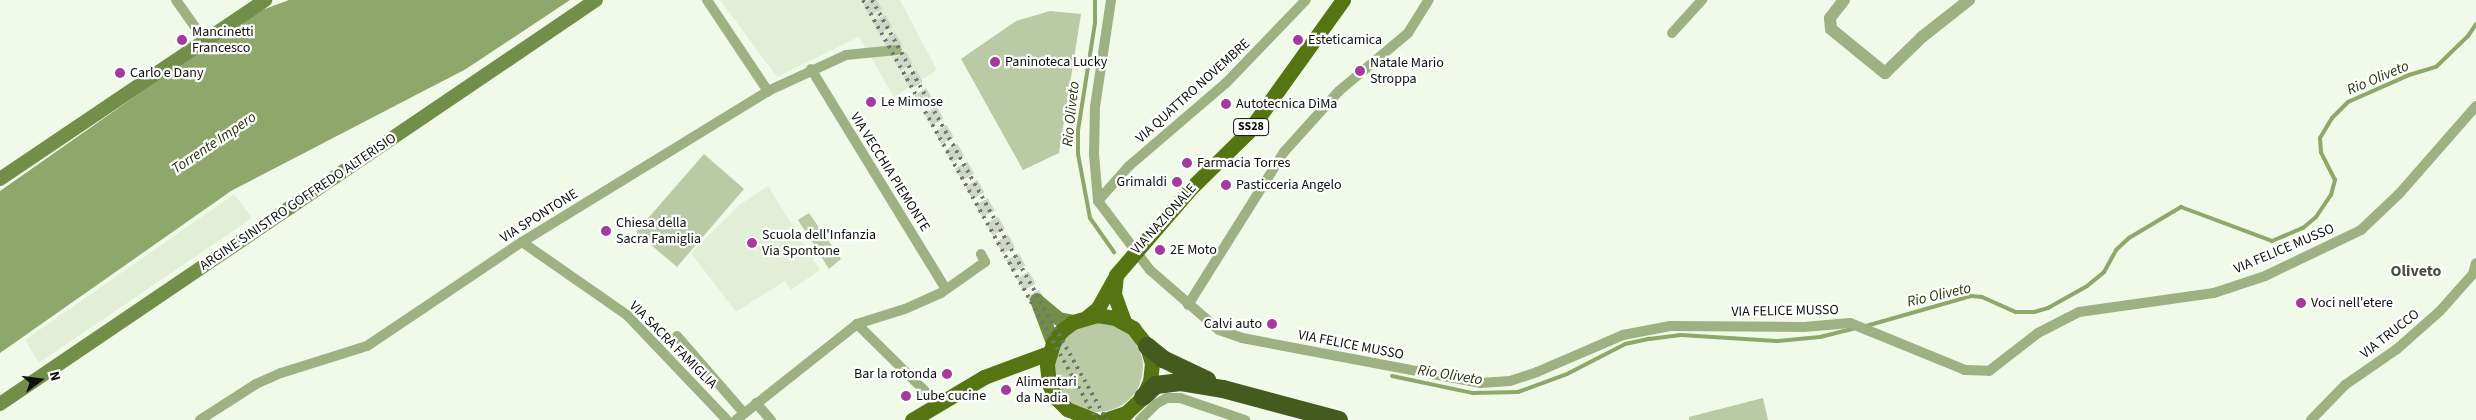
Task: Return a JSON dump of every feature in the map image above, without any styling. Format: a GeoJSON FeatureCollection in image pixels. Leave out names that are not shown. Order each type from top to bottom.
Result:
{"type":"FeatureCollection","features":[{"type":"Feature","properties":{"kind":"highway"},"geometry":{"type":"LineString","coordinates":[[1147,346],[1163,359],[1223,389]]}},
{"type":"Feature","properties":{"kind":"highway"},"geometry":{"type":"LineString","coordinates":[[1143,397],[1156,385],[1170,381],[1223,389],[1339,420]]}},
{"type":"Feature","properties":{"kind":"main road"},"geometry":{"type":"LineString","coordinates":[[0,179],[265,0]]}},
{"type":"Feature","properties":{"kind":"main road","name":"ARGINE SINISTRO GOFFREDO ALTERISIO"},"geometry":{"type":"LineString","coordinates":[[0,404],[596,0]]}},
{"type":"Feature","properties":{"kind":"main road","name":"VIA NAZIONALE"},"geometry":{"type":"LineString","coordinates":[[1088,316],[1098,308],[1116,275],[1135,251],[1248,132],[1343,0]]}},
{"type":"Feature","properties":{"kind":"main road"},"geometry":{"type":"LineString","coordinates":[[1105,420],[1126,413],[1143,397],[1151,372],[1147,346],[1124,321],[1115,299],[1116,275]]}},
{"type":"Feature","properties":{"kind":"main road"},"geometry":{"type":"LineString","coordinates":[[1049,384],[1051,348],[1037,300],[1059,319],[1073,322]]}},
{"type":"Feature","properties":{"kind":"main road"},"geometry":{"type":"LineString","coordinates":[[912,420],[984,377],[1051,348],[1073,322],[1088,316],[1106,316],[1124,321]]}},
{"type":"Feature","properties":{"kind":"main road"},"geometry":{"type":"LineString","coordinates":[[1008,367],[1026,369],[1049,384],[1062,404],[1084,419]]}},
{"type":"Feature","properties":{"kind":"street"},"geometry":{"type":"LineString","coordinates":[[176,0],[205,41]]}},
{"type":"Feature","properties":{"kind":"street"},"geometry":{"type":"LineString","coordinates":[[707,0],[768,91]]}},
{"type":"Feature","properties":{"kind":"street"},"geometry":{"type":"LineString","coordinates":[[1098,201],[1094,154],[1095,107],[1111,0]]}},
{"type":"Feature","properties":{"kind":"street","name":"VIA QUATTRO NOVEMBRE"},"geometry":{"type":"LineString","coordinates":[[1098,201],[1129,166],[1226,83],[1306,0]]}},
{"type":"Feature","properties":{"kind":"street"},"geometry":{"type":"LineString","coordinates":[[1188,305],[1271,171],[1338,91],[1408,33],[1429,0]]}},
{"type":"Feature","properties":{"kind":"street"},"geometry":{"type":"LineString","coordinates":[[1672,33],[1702,0]]}},
{"type":"Feature","properties":{"kind":"street"},"geometry":{"type":"LineString","coordinates":[[1844,0],[1830,18],[1831,29],[1885,73],[1922,37],[1970,0]]}},
{"type":"Feature","properties":{"kind":"street","name":"VIA SPONTONE"},"geometry":{"type":"LineString","coordinates":[[200,420],[256,384],[281,373],[367,346],[522,242],[768,91],[846,54],[897,50]]}},
{"type":"Feature","properties":{"kind":"street","name":"VIA VECCHIA PIEMONTE"},"geometry":{"type":"LineString","coordinates":[[811,69],[945,288]]}},
{"type":"Feature","properties":{"kind":"street","name":"VIA FELICE MUSSO"},"geometry":{"type":"LineString","coordinates":[[1098,201],[1135,251],[1188,305],[1219,330],[1242,338],[1481,383],[1510,381],[1537,372],[1623,335],[1670,326],[1804,327],[1850,323],[1966,370],[1983,373],[1995,369],[2038,333],[2079,312],[2214,293],[2265,276],[2361,230],[2399,194],[2476,106]]}},
{"type":"Feature","properties":{"kind":"street","name":"VIA SACRA FAMIGLIA"},"geometry":{"type":"LineString","coordinates":[[522,242],[627,315],[727,420]]}},
{"type":"Feature","properties":{"kind":"street"},"geometry":{"type":"LineString","coordinates":[[677,336],[740,417],[857,324],[889,315],[945,288],[985,262],[981,254]]}},
{"type":"Feature","properties":{"kind":"street","name":"VIA TRUCCO"},"geometry":{"type":"LineString","coordinates":[[2311,420],[2345,385],[2397,349],[2440,311],[2473,274],[2476,263]]}},
{"type":"Feature","properties":{"kind":"street"},"geometry":{"type":"LineString","coordinates":[[857,324],[938,404]]}},
{"type":"Feature","properties":{"kind":"street"},"geometry":{"type":"LineString","coordinates":[[1140,420],[1156,404],[1167,398],[1180,398],[1245,420]]}},
{"type":"Feature","properties":{"kind":"street"},"geometry":{"type":"LineString","coordinates":[[756,403],[771,420]]}},
{"type":"Feature","properties":{"kind":"shaded area"},"geometry":{"type":"Polygon","coordinates":[[[720,0],[900,0],[937,70],[894,97],[859,37],[777,77],[720,0]]]}},
{"type":"Feature","properties":{"kind":"shaded area"},"geometry":{"type":"Polygon","coordinates":[[[1050,11],[1081,14],[1059,153],[1023,170],[961,59],[1016,21],[1050,11]]]}},
{"type":"Feature","properties":{"kind":"shaded area"},"geometry":{"type":"Polygon","coordinates":[[[704,154],[744,189],[677,267],[636,232],[704,154]]]}},
{"type":"Feature","properties":{"kind":"shaded area","name":"Scuola dell'Infanzia Via Spontone"},"geometry":{"type":"Polygon","coordinates":[[[768,186],[820,270],[791,290],[785,281],[736,312],[691,253],[739,205],[768,186]]]}},
{"type":"Feature","properties":{"kind":"shaded area"},"geometry":{"type":"Polygon","coordinates":[[[234,194],[252,218],[39,363],[25,340],[234,194]]]}},
{"type":"Feature","properties":{"kind":"shaded area"},"geometry":{"type":"Polygon","coordinates":[[[809,213],[841,259],[829,269],[798,220],[809,213]]]}},
{"type":"Feature","properties":{"kind":"shaded area"},"geometry":{"type":"Polygon","coordinates":[[[1098,322],[1115,325],[1130,335],[1140,350],[1143,367],[1140,384],[1130,399],[1115,409],[1098,412],[1081,409],[1066,399],[1056,384],[1053,367],[1056,350],[1066,335],[1081,325],[1098,322]]]}},
{"type":"Feature","properties":{"kind":"shaded area"},"geometry":{"type":"Polygon","coordinates":[[[1763,398],[1768,420],[1689,420],[1689,417],[1763,398]]]}},
{"type":"Feature","properties":{"kind":"water","name":"Torrente Impero"},"geometry":{"type":"Polygon","coordinates":[[[289,0],[570,0],[466,69],[231,191],[0,353],[0,191],[254,13],[289,0]]]}},
{"type":"Feature","properties":{"kind":"waterway","name":"Rio Oliveto"},"geometry":{"type":"LineString","coordinates":[[1095,0],[1095,23],[1078,130],[1078,154],[1090,218],[1114,252]]}},
{"type":"Feature","properties":{"kind":"waterway","name":"Rio Oliveto"},"geometry":{"type":"LineString","coordinates":[[1866,326],[1971,296],[1982,297],[2016,312],[2034,312],[2048,308],[2087,286],[2104,272],[2116,250],[2129,238],[2181,207],[2272,241],[2303,228],[2316,217],[2331,195],[2335,180],[2321,152],[2320,138],[2332,118],[2348,102],[2409,75],[2436,67],[2468,36],[2476,24]]}},
{"type":"Feature","properties":{"kind":"waterway","name":"Rio Oliveto"},"geometry":{"type":"LineString","coordinates":[[1392,376],[1473,393],[1518,392],[1567,374],[1625,344],[1649,339],[1681,335],[1777,341],[1820,337],[1856,328]]}},
{"type":"Feature","properties":{"kind":"tunnel"},"geometry":{"type":"LineString","coordinates":[[869,0],[1037,300]]}},
{"type":"Feature","properties":{"kind":"railway"},"geometry":{"type":"LineString","coordinates":[[863,0],[1097,420]]}},
{"type":"Feature","properties":{"kind":"railway"},"geometry":{"type":"LineString","coordinates":[[872,0],[1107,420]]}},
{"type":"Feature","properties":{"kind":"place","name":"Mancinetti Francesco"},"geometry":{"type":"Point","coordinates":[182,40]}},
{"type":"Feature","properties":{"kind":"place","name":"Esteticamica"},"geometry":{"type":"Point","coordinates":[1298,40]}},
{"type":"Feature","properties":{"kind":"place","name":"Paninoteca Lucky"},"geometry":{"type":"Point","coordinates":[995,62]}},
{"type":"Feature","properties":{"kind":"place","name":"Natale Mario Stroppa"},"geometry":{"type":"Point","coordinates":[1360,71]}},
{"type":"Feature","properties":{"kind":"place","name":"Carlo e Dany"},"geometry":{"type":"Point","coordinates":[120,73]}},
{"type":"Feature","properties":{"kind":"place","name":"Le Mimose"},"geometry":{"type":"Point","coordinates":[871,102]}},
{"type":"Feature","properties":{"kind":"place","name":"Autotecnica DiMa"},"geometry":{"type":"Point","coordinates":[1226,104]}},
{"type":"Feature","properties":{"kind":"place","name":"Farmacia Torres"},"geometry":{"type":"Point","coordinates":[1187,163]}},
{"type":"Feature","properties":{"kind":"place","name":"Grimaldi"},"geometry":{"type":"Point","coordinates":[1177,182]}},
{"type":"Feature","properties":{"kind":"place","name":"Pasticceria Angelo"},"geometry":{"type":"Point","coordinates":[1226,185]}},
{"type":"Feature","properties":{"kind":"place","name":"Chiesa della Sacra Famiglia"},"geometry":{"type":"Point","coordinates":[606,231]}},
{"type":"Feature","properties":{"kind":"place","name":"Scuola dell'Infanzia Via Spontone"},"geometry":{"type":"Point","coordinates":[752,243]}},
{"type":"Feature","properties":{"kind":"place","name":"2E Moto"},"geometry":{"type":"Point","coordinates":[1160,250]}},
{"type":"Feature","properties":{"kind":"place","name":"Voci nell'etere"},"geometry":{"type":"Point","coordinates":[2301,303]}},
{"type":"Feature","properties":{"kind":"place","name":"Calvi auto"},"geometry":{"type":"Point","coordinates":[1272,324]}},
{"type":"Feature","properties":{"kind":"place","name":"Bar la rotonda"},"geometry":{"type":"Point","coordinates":[947,374]}},
{"type":"Feature","properties":{"kind":"place","name":"Alimentari da Nadia"},"geometry":{"type":"Point","coordinates":[1006,390]}},
{"type":"Feature","properties":{"kind":"place","name":"Lube cucine"},"geometry":{"type":"Point","coordinates":[906,396]}},
{"type":"Feature","properties":{"kind":"district","name":"Oliveto"},"geometry":{"type":"Point","coordinates":[2416,271]}}]}
